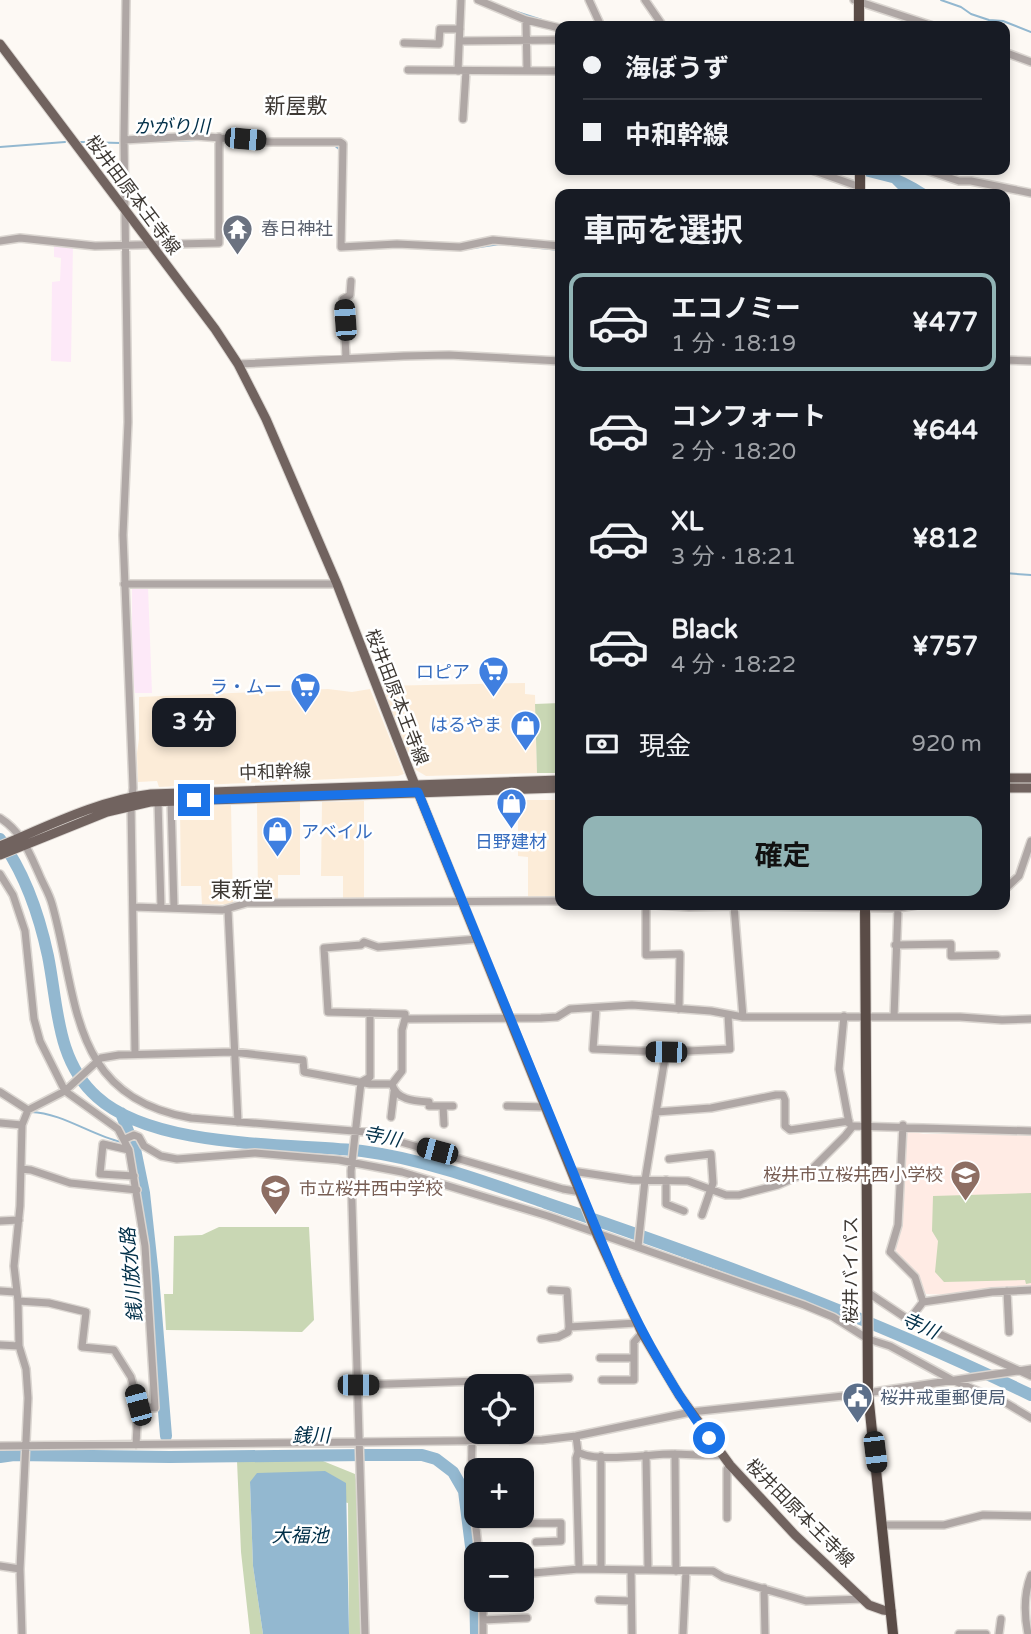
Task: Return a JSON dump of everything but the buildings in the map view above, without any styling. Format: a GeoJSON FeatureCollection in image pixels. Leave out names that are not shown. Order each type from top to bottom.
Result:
{"type":"FeatureCollection","features":[{"type":"Feature","properties":{"kind":"highway"},"geometry":{"type":"LineString","coordinates":[[857,0],[859,21]]}},
{"type":"Feature","properties":{"kind":"highway","name":"桜井バイパス"},"geometry":{"type":"LineString","coordinates":[[865,910],[868,1393],[893,1634]]}},
{"type":"Feature","properties":{"kind":"main road","name":"桜井田原本王寺線"},"geometry":{"type":"LineString","coordinates":[[0,44],[125,208],[238,364],[266,419],[337,584],[416,788],[596,1232],[642,1333],[691,1412],[730,1465],[795,1535],[864,1599],[876,1609],[891,1611]]}},
{"type":"Feature","properties":{"kind":"main road"},"geometry":{"type":"LineString","coordinates":[[1010,778],[1031,778]]}},
{"type":"Feature","properties":{"kind":"main road","name":"中和幹線"},"geometry":{"type":"LineString","coordinates":[[132,801],[158,802],[555,780]]}},
{"type":"Feature","properties":{"kind":"main road","name":"中和幹線"},"geometry":{"type":"LineString","coordinates":[[0,846],[23,841],[132,801],[218,790],[555,788]]}},
{"type":"Feature","properties":{"kind":"main road"},"geometry":{"type":"LineString","coordinates":[[1010,788],[1031,788]]}},
{"type":"Feature","properties":{"kind":"main road","name":"中和幹線"},"geometry":{"type":"LineString","coordinates":[[0,855],[23,841]]}},
{"type":"Feature","properties":{"kind":"street"},"geometry":{"type":"LineString","coordinates":[[126,0],[124,140],[128,422],[123,498],[124,584],[130,684],[135,1054]]}},
{"type":"Feature","properties":{"kind":"street"},"geometry":{"type":"LineString","coordinates":[[461,0],[463,119]]}},
{"type":"Feature","properties":{"kind":"street"},"geometry":{"type":"LineString","coordinates":[[478,0],[526,20],[555,28]]}},
{"type":"Feature","properties":{"kind":"street"},"geometry":{"type":"LineString","coordinates":[[589,0],[600,21]]}},
{"type":"Feature","properties":{"kind":"street"},"geometry":{"type":"LineString","coordinates":[[645,0],[660,21]]}},
{"type":"Feature","properties":{"kind":"street"},"geometry":{"type":"LineString","coordinates":[[857,0],[918,21]]}},
{"type":"Feature","properties":{"kind":"street"},"geometry":{"type":"LineString","coordinates":[[526,20],[527,71]]}},
{"type":"Feature","properties":{"kind":"street"},"geometry":{"type":"LineString","coordinates":[[404,43],[439,44],[440,29],[460,29]]}},
{"type":"Feature","properties":{"kind":"street"},"geometry":{"type":"LineString","coordinates":[[460,41],[555,40]]}},
{"type":"Feature","properties":{"kind":"street"},"geometry":{"type":"LineString","coordinates":[[1010,54],[1031,62]]}},
{"type":"Feature","properties":{"kind":"street"},"geometry":{"type":"LineString","coordinates":[[408,70],[555,71]]}},
{"type":"Feature","properties":{"kind":"street"},"geometry":{"type":"LineString","coordinates":[[124,140],[195,136],[271,142],[340,142],[343,145],[341,247],[397,244],[460,247],[493,240],[555,246]]}},
{"type":"Feature","properties":{"kind":"street"},"geometry":{"type":"LineString","coordinates":[[0,241],[20,237],[95,246],[219,243],[219,137]]}},
{"type":"Feature","properties":{"kind":"street"},"geometry":{"type":"LineString","coordinates":[[832,175],[860,182]]}},
{"type":"Feature","properties":{"kind":"street"},"geometry":{"type":"LineString","coordinates":[[941,175],[959,181],[1031,193]]}},
{"type":"Feature","properties":{"kind":"street"},"geometry":{"type":"LineString","coordinates":[[346,357],[343,299],[350,295],[351,281]]}},
{"type":"Feature","properties":{"kind":"street"},"geometry":{"type":"LineString","coordinates":[[238,364],[346,357],[449,355],[555,361]]}},
{"type":"Feature","properties":{"kind":"street"},"geometry":{"type":"LineString","coordinates":[[1010,360],[1031,361]]}},
{"type":"Feature","properties":{"kind":"street"},"geometry":{"type":"LineString","coordinates":[[124,584],[337,584]]}},
{"type":"Feature","properties":{"kind":"street"},"geometry":{"type":"LineString","coordinates":[[170,801],[174,908]]}},
{"type":"Feature","properties":{"kind":"street"},"geometry":{"type":"LineString","coordinates":[[158,802],[161,908]]}},
{"type":"Feature","properties":{"kind":"street"},"geometry":{"type":"LineString","coordinates":[[0,818],[23,841],[51,901],[78,1017],[95,1064],[113,1083],[153,1108],[191,1118],[355,1134],[366,1132],[582,1195]]}},
{"type":"Feature","properties":{"kind":"street"},"geometry":{"type":"LineString","coordinates":[[1010,884],[1019,876],[1031,841]]}},
{"type":"Feature","properties":{"kind":"street"},"geometry":{"type":"LineString","coordinates":[[0,874],[13,895],[25,931],[34,1018],[40,1041],[66,1089],[118,1129],[127,1144],[145,1246],[155,1409],[138,1405]]}},
{"type":"Feature","properties":{"kind":"street"},"geometry":{"type":"LineString","coordinates":[[132,907],[228,909],[247,903],[555,901]]}},
{"type":"Feature","properties":{"kind":"street"},"geometry":{"type":"LineString","coordinates":[[228,909],[238,1122]]}},
{"type":"Feature","properties":{"kind":"street"},"geometry":{"type":"LineString","coordinates":[[646,910],[646,955],[680,954],[679,1009]]}},
{"type":"Feature","properties":{"kind":"street"},"geometry":{"type":"LineString","coordinates":[[734,910],[743,1017]]}},
{"type":"Feature","properties":{"kind":"street"},"geometry":{"type":"LineString","coordinates":[[894,1017],[898,910]]}},
{"type":"Feature","properties":{"kind":"street"},"geometry":{"type":"LineString","coordinates":[[392,1084],[402,1071],[402,1030],[405,1014],[328,1012],[324,948],[361,945],[364,942],[378,947],[478,939]]}},
{"type":"Feature","properties":{"kind":"street"},"geometry":{"type":"LineString","coordinates":[[895,946],[951,944],[951,956],[996,955]]}},
{"type":"Feature","properties":{"kind":"street"},"geometry":{"type":"LineString","coordinates":[[405,1019],[557,1017],[570,1009],[646,1005],[743,1017],[1031,1019]]}},
{"type":"Feature","properties":{"kind":"street"},"geometry":{"type":"LineString","coordinates":[[596,1009],[593,1049],[666,1052],[730,1049],[729,1015]]}},
{"type":"Feature","properties":{"kind":"street"},"geometry":{"type":"LineString","coordinates":[[365,1634],[351,1171],[361,1083],[370,1077],[370,1013]]}},
{"type":"Feature","properties":{"kind":"street"},"geometry":{"type":"LineString","coordinates":[[572,1171],[645,1180],[688,1181],[726,1195],[739,1195],[795,1179],[810,1171],[845,1136],[851,1123],[839,1069],[844,1016]]}},
{"type":"Feature","properties":{"kind":"street"},"geometry":{"type":"LineString","coordinates":[[22,1634],[20,1570],[27,1452],[27,1378],[19,1346],[18,1301],[13,1266],[19,1220],[22,1125],[28,1112],[66,1089],[106,1057],[135,1054],[233,1052],[303,1060],[304,1072],[361,1083],[392,1084]]}},
{"type":"Feature","properties":{"kind":"street"},"geometry":{"type":"LineString","coordinates":[[639,1243],[645,1180],[666,1052]]}},
{"type":"Feature","properties":{"kind":"street"},"geometry":{"type":"LineString","coordinates":[[391,1117],[394,1093],[392,1084]]}},
{"type":"Feature","properties":{"kind":"street"},"geometry":{"type":"LineString","coordinates":[[0,1092],[28,1112]]}},
{"type":"Feature","properties":{"kind":"street"},"geometry":{"type":"LineString","coordinates":[[394,1093],[400,1097],[429,1102],[429,1106],[453,1106]]}},
{"type":"Feature","properties":{"kind":"street"},"geometry":{"type":"LineString","coordinates":[[656,1112],[711,1108],[783,1095],[785,1126],[790,1129],[851,1123],[1031,1131]]}},
{"type":"Feature","properties":{"kind":"street"},"geometry":{"type":"LineString","coordinates":[[443,1106],[444,1124]]}},
{"type":"Feature","properties":{"kind":"street"},"geometry":{"type":"LineString","coordinates":[[506,1106],[546,1107]]}},
{"type":"Feature","properties":{"kind":"street"},"geometry":{"type":"LineString","coordinates":[[0,1123],[22,1125]]}},
{"type":"Feature","properties":{"kind":"street"},"geometry":{"type":"LineString","coordinates":[[903,1125],[898,1225],[890,1252],[915,1277],[923,1302]]}},
{"type":"Feature","properties":{"kind":"street"},"geometry":{"type":"LineString","coordinates":[[127,1144],[134,1135],[139,1137],[144,1146],[161,1156],[177,1159],[255,1153],[353,1162],[432,1180],[639,1243],[804,1305],[1006,1403],[1031,1418]]}},
{"type":"Feature","properties":{"kind":"street"},"geometry":{"type":"LineString","coordinates":[[127,1144],[103,1144],[100,1174],[134,1176]]}},
{"type":"Feature","properties":{"kind":"street"},"geometry":{"type":"LineString","coordinates":[[669,1159],[711,1154],[711,1189],[702,1215]]}},
{"type":"Feature","properties":{"kind":"street"},"geometry":{"type":"LineString","coordinates":[[21,1169],[70,1183],[136,1190]]}},
{"type":"Feature","properties":{"kind":"street"},"geometry":{"type":"LineString","coordinates":[[666,1180],[666,1204],[684,1211]]}},
{"type":"Feature","properties":{"kind":"street"},"geometry":{"type":"LineString","coordinates":[[0,1221],[19,1220]]}},
{"type":"Feature","properties":{"kind":"street"},"geometry":{"type":"LineString","coordinates":[[541,1339],[558,1337],[568,1332],[567,1291],[551,1290]]}},
{"type":"Feature","properties":{"kind":"street"},"geometry":{"type":"LineString","coordinates":[[909,1320],[923,1302],[1031,1290]]}},
{"type":"Feature","properties":{"kind":"street"},"geometry":{"type":"LineString","coordinates":[[1007,1291],[1009,1332]]}},
{"type":"Feature","properties":{"kind":"street"},"geometry":{"type":"LineString","coordinates":[[0,1292],[15,1292]]}},
{"type":"Feature","properties":{"kind":"street"},"geometry":{"type":"LineString","coordinates":[[867,1294],[909,1320],[1031,1376]]}},
{"type":"Feature","properties":{"kind":"street"},"geometry":{"type":"LineString","coordinates":[[18,1301],[49,1303],[86,1312],[82,1347],[114,1350],[131,1377],[138,1405],[136,1445]]}},
{"type":"Feature","properties":{"kind":"street"},"geometry":{"type":"LineString","coordinates":[[569,1327],[637,1322]]}},
{"type":"Feature","properties":{"kind":"street"},"geometry":{"type":"LineString","coordinates":[[602,1380],[634,1380],[634,1342],[642,1333]]}},
{"type":"Feature","properties":{"kind":"street"},"geometry":{"type":"LineString","coordinates":[[0,1345],[19,1346]]}},
{"type":"Feature","properties":{"kind":"street"},"geometry":{"type":"LineString","coordinates":[[600,1358],[634,1358]]}},
{"type":"Feature","properties":{"kind":"street"},"geometry":{"type":"LineString","coordinates":[[534,1440],[576,1436],[691,1412],[868,1393],[1031,1369]]}},
{"type":"Feature","properties":{"kind":"street"},"geometry":{"type":"LineString","coordinates":[[358,1385],[569,1378]]}},
{"type":"Feature","properties":{"kind":"street"},"geometry":{"type":"LineString","coordinates":[[576,1436],[579,1569]]}},
{"type":"Feature","properties":{"kind":"street"},"geometry":{"type":"LineString","coordinates":[[0,1446],[27,1452],[136,1445],[359,1447],[464,1442]]}},
{"type":"Feature","properties":{"kind":"street"},"geometry":{"type":"LineString","coordinates":[[578,1452],[584,1456],[622,1458],[675,1454],[722,1455]]}},
{"type":"Feature","properties":{"kind":"street"},"geometry":{"type":"LineString","coordinates":[[675,1454],[676,1571]]}},
{"type":"Feature","properties":{"kind":"street"},"geometry":{"type":"LineString","coordinates":[[646,1455],[648,1570]]}},
{"type":"Feature","properties":{"kind":"street"},"geometry":{"type":"LineString","coordinates":[[601,1456],[601,1569]]}},
{"type":"Feature","properties":{"kind":"street"},"geometry":{"type":"LineString","coordinates":[[727,1518],[727,1469],[730,1465]]}},
{"type":"Feature","properties":{"kind":"street"},"geometry":{"type":"LineString","coordinates":[[883,1525],[944,1525],[984,1515],[1031,1516]]}},
{"type":"Feature","properties":{"kind":"street"},"geometry":{"type":"LineString","coordinates":[[534,1523],[561,1522],[561,1541],[536,1542]]}},
{"type":"Feature","properties":{"kind":"street"},"geometry":{"type":"LineString","coordinates":[[0,1566],[20,1570]]}},
{"type":"Feature","properties":{"kind":"street"},"geometry":{"type":"LineString","coordinates":[[534,1573],[579,1569],[713,1571],[723,1577],[806,1601],[864,1599]]}},
{"type":"Feature","properties":{"kind":"street"},"geometry":{"type":"LineString","coordinates":[[631,1570],[632,1634]]}},
{"type":"Feature","properties":{"kind":"street"},"geometry":{"type":"LineString","coordinates":[[683,1634],[685,1571]]}},
{"type":"Feature","properties":{"kind":"street"},"geometry":{"type":"LineString","coordinates":[[1028,1634],[1025,1604],[1031,1574]]}},
{"type":"Feature","properties":{"kind":"street"},"geometry":{"type":"LineString","coordinates":[[764,1588],[765,1634]]}},
{"type":"Feature","properties":{"kind":"street"},"geometry":{"type":"LineString","coordinates":[[599,1600],[631,1601]]}},
{"type":"Feature","properties":{"kind":"street"},"geometry":{"type":"LineString","coordinates":[[483,1612],[483,1634]]}},
{"type":"Feature","properties":{"kind":"street"},"geometry":{"type":"LineString","coordinates":[[483,1620],[527,1618]]}},
{"type":"Feature","properties":{"kind":"street"},"geometry":{"type":"LineString","coordinates":[[999,1634],[1000,1619]]}},
{"type":"Feature","properties":{"kind":"street"},"geometry":{"type":"LineString","coordinates":[[959,1634],[986,1634]]}},
{"type":"Feature","properties":{"kind":"shaded area"},"geometry":{"type":"Polygon","coordinates":[[[54,243],[73,243],[71,362],[51,361],[52,282],[60,281],[61,258],[54,257],[54,243]]]}},
{"type":"Feature","properties":{"kind":"shaded area"},"geometry":{"type":"Polygon","coordinates":[[[132,587],[148,587],[152,693],[135,693],[132,671],[132,587]]]}},
{"type":"Feature","properties":{"kind":"shaded area"},"geometry":{"type":"Polygon","coordinates":[[[525,683],[525,694],[535,695],[537,773],[426,776],[416,770],[379,686],[525,683]]]}},
{"type":"Feature","properties":{"kind":"shaded area"},"geometry":{"type":"Polygon","coordinates":[[[328,689],[352,692],[370,689],[404,774],[159,787],[157,781],[138,782],[139,697],[328,689]]]}},
{"type":"Feature","properties":{"kind":"shaded area"},"geometry":{"type":"Polygon","coordinates":[[[518,800],[555,800],[555,898],[528,899],[528,857],[518,856],[518,800]]]}},
{"type":"Feature","properties":{"kind":"shaded area"},"geometry":{"type":"Polygon","coordinates":[[[364,801],[364,900],[343,900],[343,876],[321,876],[322,802],[364,801]]]}},
{"type":"Feature","properties":{"kind":"shaded area"},"geometry":{"type":"Polygon","coordinates":[[[300,803],[300,875],[278,875],[278,899],[258,899],[257,804],[300,803]]]}},
{"type":"Feature","properties":{"kind":"shaded area"},"geometry":{"type":"Polygon","coordinates":[[[231,805],[233,904],[202,905],[201,886],[181,886],[180,807],[231,805]]]}},
{"type":"Feature","properties":{"kind":"shaded area","name":"桜井市立桜井西小学校"},"geometry":{"type":"Polygon","coordinates":[[[908,1131],[924,1134],[1031,1134],[1031,1286],[960,1295],[926,1294],[918,1275],[897,1253],[895,1247],[905,1133],[908,1131]]]}},
{"type":"Feature","properties":{"kind":"green space"},"geometry":{"type":"Polygon","coordinates":[[[555,703],[555,773],[537,773],[535,704],[555,703]]]}},
{"type":"Feature","properties":{"kind":"green space"},"geometry":{"type":"Polygon","coordinates":[[[1031,1193],[1031,1283],[1026,1284],[1025,1280],[944,1282],[935,1272],[938,1241],[932,1231],[933,1196],[1031,1193]]]}},
{"type":"Feature","properties":{"kind":"green space"},"geometry":{"type":"Polygon","coordinates":[[[219,1227],[309,1227],[314,1320],[302,1332],[166,1330],[164,1294],[173,1294],[174,1236],[202,1235],[219,1227]]]}},
{"type":"Feature","properties":{"kind":"green space"},"geometry":{"type":"Polygon","coordinates":[[[318,1459],[355,1474],[360,1500],[360,1634],[349,1634],[348,1503],[250,1482],[253,1566],[263,1634],[250,1634],[241,1552],[237,1461],[318,1459]]]}},
{"type":"Feature","properties":{"kind":"water"},"geometry":{"type":"Polygon","coordinates":[[[861,175],[898,175],[925,189],[898,189],[892,183],[861,175]]]}},
{"type":"Feature","properties":{"kind":"water","name":"大福池"},"geometry":{"type":"Polygon","coordinates":[[[325,1471],[346,1483],[349,1634],[263,1634],[253,1566],[250,1482],[257,1473],[325,1471]]]}},
{"type":"Feature","properties":{"kind":"waterway"},"geometry":{"type":"LineString","coordinates":[[941,0],[961,7],[971,14],[1003,21]]}},
{"type":"Feature","properties":{"kind":"waterway"},"geometry":{"type":"LineString","coordinates":[[514,11],[542,20]]}},
{"type":"Feature","properties":{"kind":"waterway"},"geometry":{"type":"LineString","coordinates":[[1010,24],[1031,32]]}},
{"type":"Feature","properties":{"kind":"waterway","name":"かがり川"},"geometry":{"type":"LineString","coordinates":[[125,143],[196,140]]}},
{"type":"Feature","properties":{"kind":"waterway","name":"かがり川"},"geometry":{"type":"LineString","coordinates":[[0,147],[65,142]]}},
{"type":"Feature","properties":{"kind":"waterway","name":"かがり川"},"geometry":{"type":"LineString","coordinates":[[81,142],[120,143]]}},
{"type":"Feature","properties":{"kind":"waterway","name":"かがり川"},"geometry":{"type":"LineString","coordinates":[[334,145],[339,149],[339,186]]}},
{"type":"Feature","properties":{"kind":"waterway","name":"かがり川"},"geometry":{"type":"LineString","coordinates":[[460,250],[500,244],[555,250]]}},
{"type":"Feature","properties":{"kind":"waterway","name":"かがり川"},"geometry":{"type":"LineString","coordinates":[[428,249],[455,250]]}},
{"type":"Feature","properties":{"kind":"waterway","name":"かがり川"},"geometry":{"type":"LineString","coordinates":[[1010,573],[1031,575]]}},
{"type":"Feature","properties":{"kind":"waterway","name":"寺川"},"geometry":{"type":"LineString","coordinates":[[0,839],[17,866],[35,909],[48,956],[61,1031],[73,1067],[97,1097],[122,1114],[186,1135],[261,1144],[362,1151],[455,1172],[669,1246],[791,1292],[912,1341],[1031,1395]]}},
{"type":"Feature","properties":{"kind":"waterway"},"geometry":{"type":"LineString","coordinates":[[3,1098],[22,1110]]}},
{"type":"Feature","properties":{"kind":"waterway"},"geometry":{"type":"LineString","coordinates":[[31,1112],[54,1116],[121,1142]]}},
{"type":"Feature","properties":{"kind":"waterway","name":"銭川放水路"},"geometry":{"type":"LineString","coordinates":[[121,1113],[135,1149],[144,1193],[166,1436]]}},
{"type":"Feature","properties":{"kind":"waterway","name":"銭川"},"geometry":{"type":"LineString","coordinates":[[0,1457],[422,1455],[436,1459],[453,1472],[464,1491],[475,1578],[476,1634]]}},
{"type":"Feature","properties":{"kind":"place","name":"春日神社"},"geometry":{"type":"Point","coordinates":[238,256]}},
{"type":"Feature","properties":{"kind":"place","name":"ロピア"},"geometry":{"type":"Point","coordinates":[493,699]}},
{"type":"Feature","properties":{"kind":"place","name":"ラ・ムー"},"geometry":{"type":"Point","coordinates":[305,714]}},
{"type":"Feature","properties":{"kind":"place","name":"はるやま"},"geometry":{"type":"Point","coordinates":[525,752]}},
{"type":"Feature","properties":{"kind":"place","name":"日野建材"},"geometry":{"type":"Point","coordinates":[511,831]}},
{"type":"Feature","properties":{"kind":"place","name":"アベイル"},"geometry":{"type":"Point","coordinates":[278,859]}},
{"type":"Feature","properties":{"kind":"place","name":"桜井市立桜井西小学校"},"geometry":{"type":"Point","coordinates":[966,1202]}},
{"type":"Feature","properties":{"kind":"place","name":"市立桜井西中学校"},"geometry":{"type":"Point","coordinates":[276,1216]}},
{"type":"Feature","properties":{"kind":"place","name":"桜井戒重郵便局"},"geometry":{"type":"Point","coordinates":[857,1425]}},
{"type":"Feature","properties":{"kind":"district","name":"新屋敷"},"geometry":{"type":"Point","coordinates":[296,106]}},
{"type":"Feature","properties":{"kind":"district","name":"東新堂"},"geometry":{"type":"Point","coordinates":[242,890]}},
{"type":"Feature","properties":{"kind":"route"},"geometry":{"type":"LineString","coordinates":[[194,800],[418,792],[597,1235],[642,1333],[679,1395],[709,1438]]}}]}
